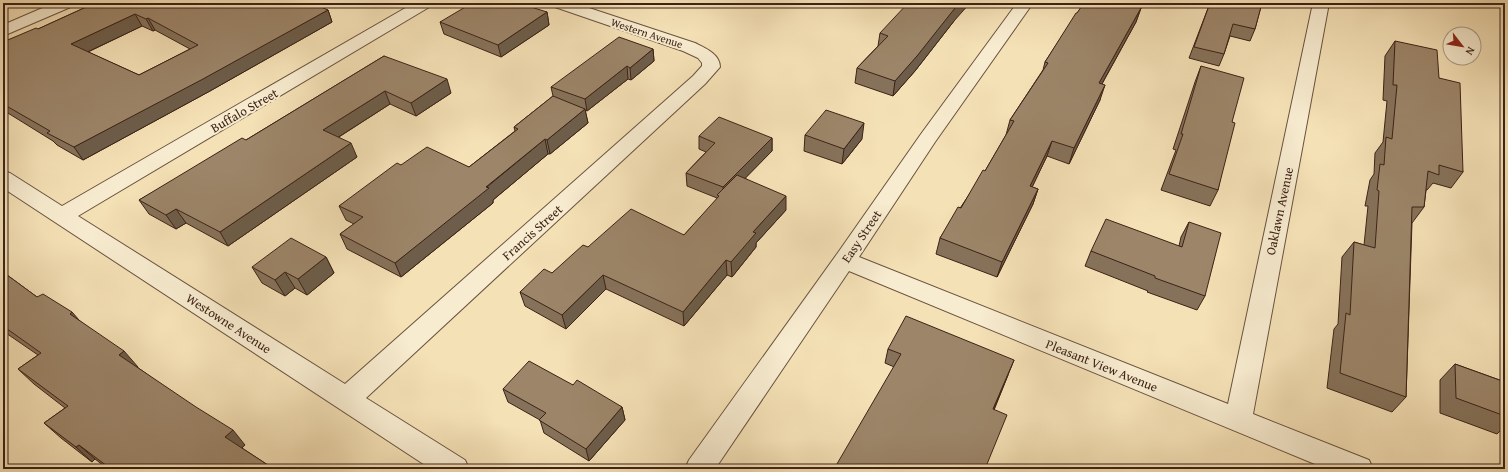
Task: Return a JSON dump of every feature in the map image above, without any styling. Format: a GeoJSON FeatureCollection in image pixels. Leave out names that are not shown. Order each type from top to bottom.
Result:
{"type":"FeatureCollection","features":[{"type":"Feature","properties":{"kind":"street"},"geometry":{"type":"LineString","coordinates":[[3,31],[67,3]]}},
{"type":"Feature","properties":{"kind":"street","name":"Buffalo Street"},"geometry":{"type":"LineString","coordinates":[[61,216],[425,3]]}},
{"type":"Feature","properties":{"kind":"street","name":"Western Avenue"},"geometry":{"type":"LineString","coordinates":[[558,3],[689,47],[704,54],[711,62]]}},
{"type":"Feature","properties":{"kind":"street","name":"Easy Street"},"geometry":{"type":"LineString","coordinates":[[699,469],[928,138],[1024,3]]}},
{"type":"Feature","properties":{"kind":"street","name":"Oaklawn Avenue"},"geometry":{"type":"LineString","coordinates":[[1238,419],[1262,305],[1273,239],[1289,167],[1300,104],[1321,3]]}},
{"type":"Feature","properties":{"kind":"street","name":"Francis Street"},"geometry":{"type":"LineString","coordinates":[[347,399],[699,80],[711,67],[711,62]]}},
{"type":"Feature","properties":{"kind":"street","name":"Westowne Avenue"},"geometry":{"type":"LineString","coordinates":[[3,178],[455,469]]}},
{"type":"Feature","properties":{"kind":"street","name":"Pleasant View Avenue"},"geometry":{"type":"LineString","coordinates":[[845,260],[1358,469]]}},
{"type":"Feature","properties":{"kind":"building"},"geometry":{"type":"Polygon","coordinates":[[[95,3],[312,3],[328,10],[203,79],[74,147],[47,133],[50,131],[3,104],[3,42],[36,28],[38,29],[95,3]],[[135,14],[71,44],[139,75],[198,45],[148,18],[146,19],[135,14]]]}},
{"type":"Feature","properties":{"kind":"building"},"geometry":{"type":"Polygon","coordinates":[[[472,3],[518,3],[547,12],[498,45],[440,22],[472,3]]]}},
{"type":"Feature","properties":{"kind":"building"},"geometry":{"type":"Polygon","coordinates":[[[908,3],[959,3],[895,81],[857,68],[888,36],[880,33],[908,3]]]}},
{"type":"Feature","properties":{"kind":"building"},"geometry":{"type":"Polygon","coordinates":[[[1084,3],[1128,3],[1127,4],[1141,8],[1099,83],[1105,85],[1074,148],[1052,141],[1030,186],[1038,189],[1002,262],[940,238],[958,207],[961,208],[983,170],[985,171],[1014,121],[1010,120],[1048,63],[1045,62],[1084,3]]]}},
{"type":"Feature","properties":{"kind":"building"},"geometry":{"type":"Polygon","coordinates":[[[1210,3],[1262,3],[1255,29],[1233,24],[1224,54],[1194,47],[1210,3]]]}},
{"type":"Feature","properties":{"kind":"building"},"geometry":{"type":"Polygon","coordinates":[[[619,37],[653,49],[630,68],[627,66],[585,99],[551,87],[619,37]]]}},
{"type":"Feature","properties":{"kind":"building"},"geometry":{"type":"Polygon","coordinates":[[[1395,41],[1437,50],[1439,78],[1460,83],[1463,172],[1439,165],[1439,175],[1428,171],[1424,207],[1412,207],[1406,397],[1340,373],[1346,313],[1350,315],[1354,242],[1375,248],[1379,191],[1377,190],[1380,164],[1384,165],[1386,137],[1392,139],[1397,85],[1393,85],[1395,41]]]}},
{"type":"Feature","properties":{"kind":"building"},"geometry":{"type":"Polygon","coordinates":[[[384,56],[447,79],[411,103],[385,91],[323,130],[351,143],[220,232],[176,209],[166,215],[139,200],[242,138],[246,140],[384,56]]]}},
{"type":"Feature","properties":{"kind":"building"},"geometry":{"type":"Polygon","coordinates":[[[1201,66],[1244,78],[1232,122],[1235,123],[1218,190],[1169,174],[1183,134],[1181,134],[1201,66]]]}},
{"type":"Feature","properties":{"kind":"building"},"geometry":{"type":"Polygon","coordinates":[[[553,96],[585,109],[547,140],[545,139],[486,187],[489,188],[395,263],[340,234],[363,217],[339,206],[397,163],[401,165],[427,147],[469,167],[518,129],[514,127],[553,96]]]}},
{"type":"Feature","properties":{"kind":"building"},"geometry":{"type":"Polygon","coordinates":[[[826,110],[864,123],[844,149],[805,135],[826,110]]]}},
{"type":"Feature","properties":{"kind":"building"},"geometry":{"type":"Polygon","coordinates":[[[719,117],[772,138],[723,187],[686,173],[715,143],[699,136],[719,117]]]}},
{"type":"Feature","properties":{"kind":"building"},"geometry":{"type":"Polygon","coordinates":[[[737,175],[786,196],[753,232],[756,233],[731,262],[726,260],[683,312],[603,275],[562,315],[520,292],[544,269],[552,273],[583,245],[588,247],[631,209],[684,235],[719,196],[717,195],[737,175]]]}},
{"type":"Feature","properties":{"kind":"building"},"geometry":{"type":"Polygon","coordinates":[[[1106,219],[1182,247],[1189,222],[1221,233],[1205,296],[1155,278],[1155,276],[1091,251],[1106,219]]]}},
{"type":"Feature","properties":{"kind":"building"},"geometry":{"type":"Polygon","coordinates":[[[291,238],[326,257],[298,279],[285,272],[275,280],[252,267],[291,238]]]}},
{"type":"Feature","properties":{"kind":"building"},"geometry":{"type":"Polygon","coordinates":[[[3,272],[37,297],[43,294],[72,312],[70,314],[124,351],[119,355],[233,430],[225,437],[274,469],[111,469],[79,445],[76,447],[44,423],[68,406],[18,369],[41,353],[3,326],[3,272]]]}},
{"type":"Feature","properties":{"kind":"building"},"geometry":{"type":"Polygon","coordinates":[[[906,316],[1014,360],[993,409],[1007,415],[985,469],[834,469],[901,354],[888,349],[906,316]]]}},
{"type":"Feature","properties":{"kind":"building"},"geometry":{"type":"Polygon","coordinates":[[[529,361],[573,385],[577,380],[622,407],[586,449],[539,420],[546,413],[503,389],[529,361]]]}},
{"type":"Feature","properties":{"kind":"building"},"geometry":{"type":"Polygon","coordinates":[[[1455,364],[1505,382],[1505,416],[1456,398],[1455,364]]]}}]}
